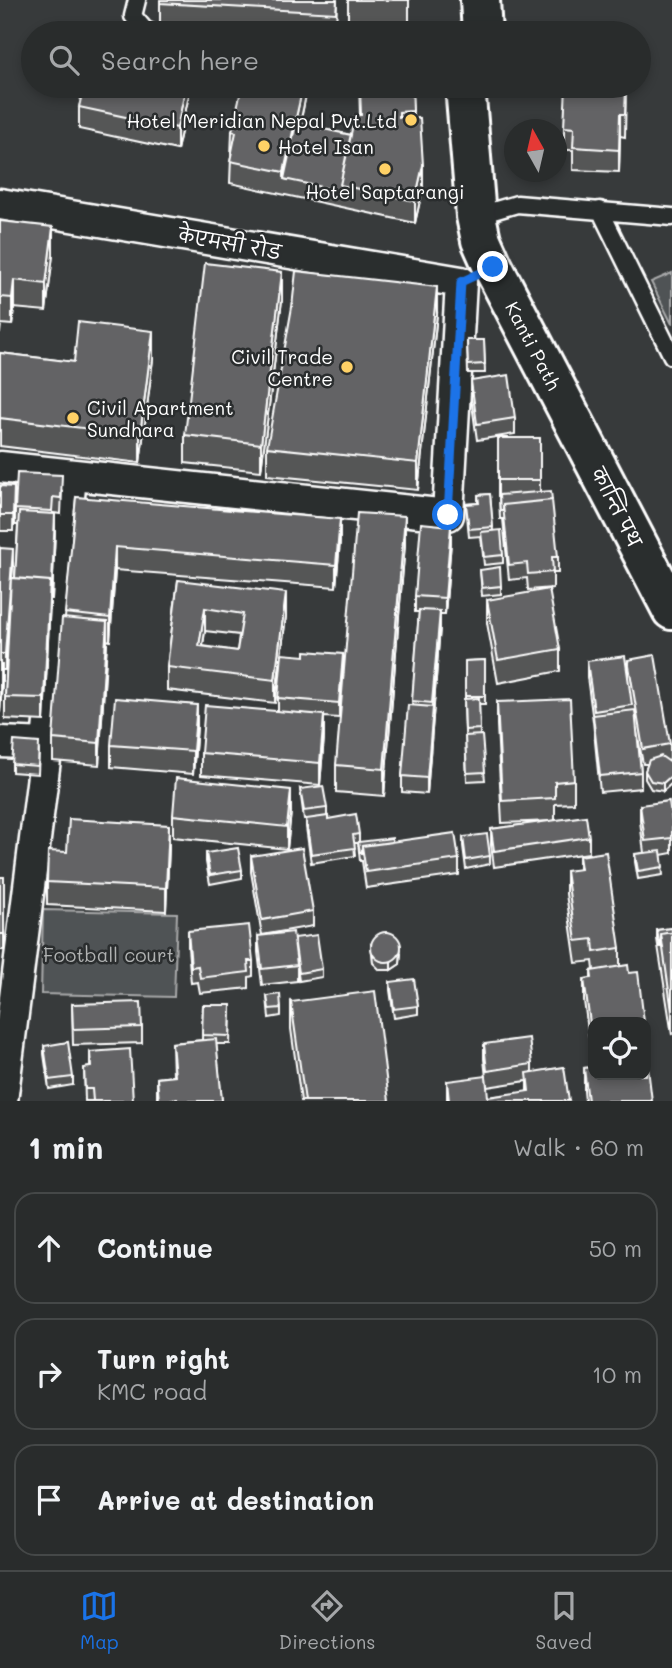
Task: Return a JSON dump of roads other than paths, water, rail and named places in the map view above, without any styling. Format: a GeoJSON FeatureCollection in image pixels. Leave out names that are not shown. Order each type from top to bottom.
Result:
{"type":"FeatureCollection","features":[{"type":"Feature","properties":{"kind":"main road"},"geometry":{"type":"LineString","coordinates":[[458,0],[459,21]]}},
{"type":"Feature","properties":{"kind":"main road"},"geometry":{"type":"LineString","coordinates":[[480,0],[481,21]]}},
{"type":"Feature","properties":{"kind":"main road","name":"Kanti Path"},"geometry":{"type":"LineString","coordinates":[[467,98],[487,213],[477,274],[563,403]]}},
{"type":"Feature","properties":{"kind":"main road"},"geometry":{"type":"LineString","coordinates":[[487,98],[487,213],[672,564]]}},
{"type":"Feature","properties":{"kind":"main road","name":"कान्ति पथ"},"geometry":{"type":"LineString","coordinates":[[563,403],[672,610]]}},
{"type":"Feature","properties":{"kind":"street","name":"केएमसी रोड"},"geometry":{"type":"LineString","coordinates":[[0,204],[477,274]]}},
{"type":"Feature","properties":{"kind":"street"},"geometry":{"type":"LineString","coordinates":[[0,467],[448,515],[477,274]]}},
{"type":"Feature","properties":{"kind":"street"},"geometry":{"type":"LineString","coordinates":[[2,1101],[47,744],[71,475]]}},
{"type":"Feature","properties":{"kind":"street"},"geometry":{"type":"LineString","coordinates":[[0,742],[47,744]]}},
{"type":"Feature","properties":{"kind":"lane"},"geometry":{"type":"LineString","coordinates":[[136,0],[133,16],[137,21]]}},
{"type":"Feature","properties":{"kind":"lane"},"geometry":{"type":"LineString","coordinates":[[487,213],[517,204],[672,217]]}},
{"type":"Feature","properties":{"kind":"lane"},"geometry":{"type":"LineString","coordinates":[[600,211],[672,356]]}},
{"type":"Feature","properties":{"kind":"place","name":"Hotel Meridian Nepal Pvt.Ltd"},"geometry":{"type":"Point","coordinates":[411,120]}},
{"type":"Feature","properties":{"kind":"place","name":"Hotel Isan"},"geometry":{"type":"Point","coordinates":[264,146]}},
{"type":"Feature","properties":{"kind":"place","name":"Hotel Saptarangi"},"geometry":{"type":"Point","coordinates":[385,169]}},
{"type":"Feature","properties":{"kind":"place","name":"Civil Trade Centre"},"geometry":{"type":"Point","coordinates":[347,367]}},
{"type":"Feature","properties":{"kind":"place","name":"Civil Apartment Sundhara"},"geometry":{"type":"Point","coordinates":[73,418]}},
{"type":"Feature","properties":{"kind":"park label","name":"Football court"},"geometry":{"type":"Point","coordinates":[109,954]}}]}
